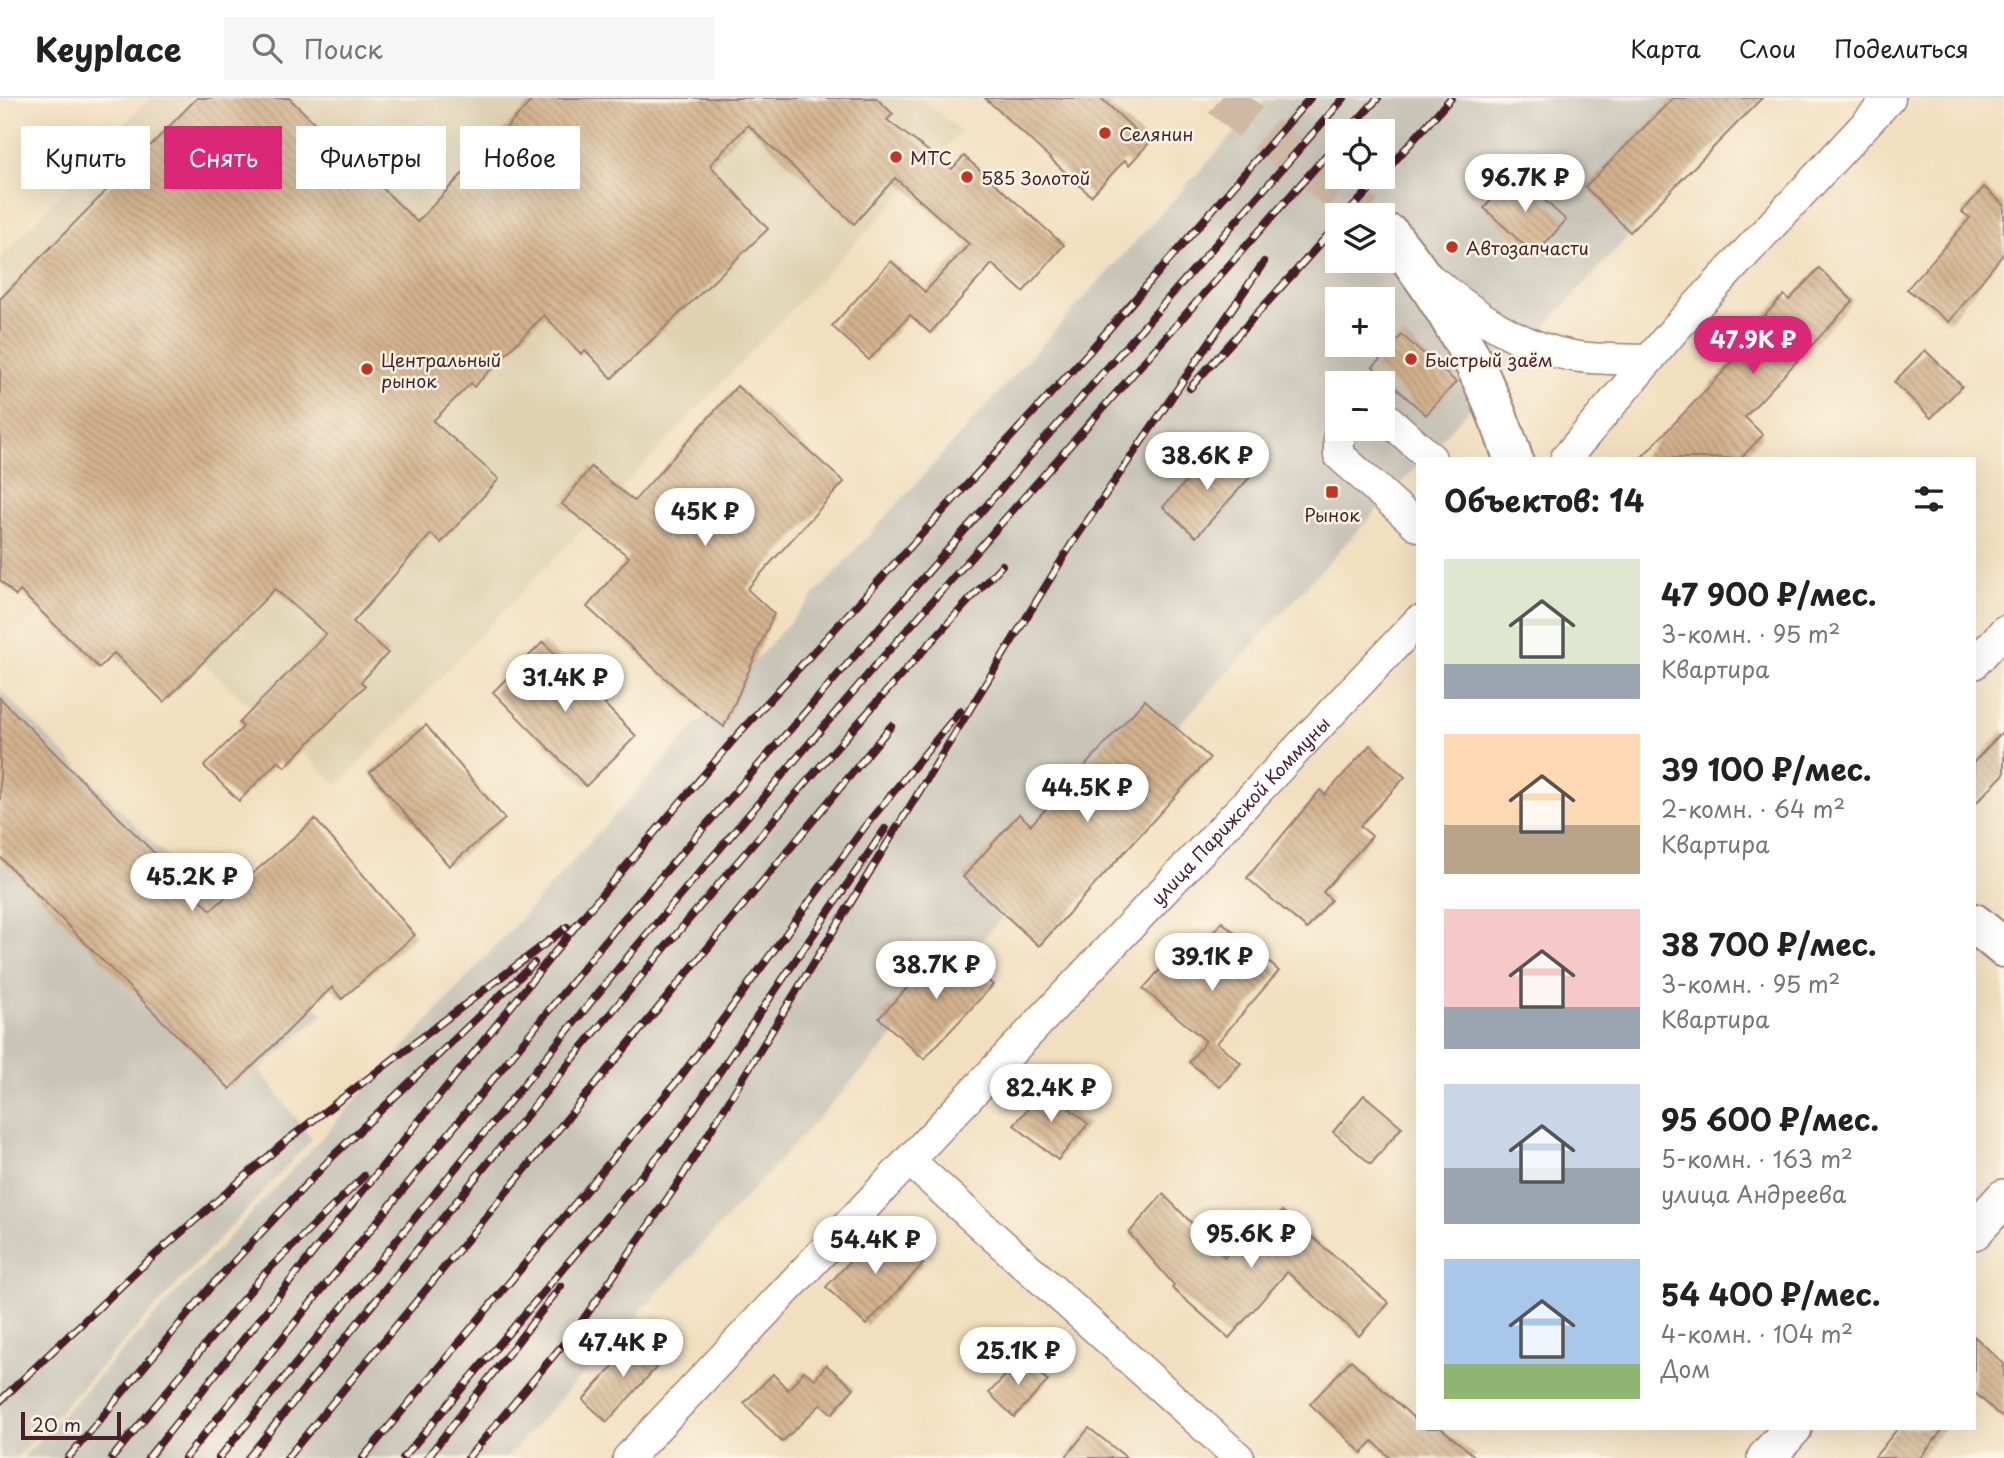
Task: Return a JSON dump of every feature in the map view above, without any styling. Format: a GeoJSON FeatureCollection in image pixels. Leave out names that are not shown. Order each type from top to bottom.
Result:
{"type":"FeatureCollection","features":[{"type":"Feature","properties":{"kind":"main road"},"geometry":{"type":"LineString","coordinates":[[1395,240],[1419,269],[1478,368],[1513,457]]}},
{"type":"Feature","properties":{"kind":"main road"},"geometry":{"type":"LineString","coordinates":[[1976,925],[2004,948]]}},
{"type":"Feature","properties":{"kind":"street"},"geometry":{"type":"LineString","coordinates":[[1567,457],[1648,360],[1891,98]]}},
{"type":"Feature","properties":{"kind":"street"},"geometry":{"type":"LineString","coordinates":[[1419,269],[1486,322],[1542,347],[1573,356],[1648,360]]}},
{"type":"Feature","properties":{"kind":"street"},"geometry":{"type":"LineString","coordinates":[[1395,426],[1430,457]]}},
{"type":"Feature","properties":{"kind":"street"},"geometry":{"type":"LineString","coordinates":[[1339,441],[1339,455],[1416,524]]}},
{"type":"Feature","properties":{"kind":"street","name":"улица Парижской Коммуны"},"geometry":{"type":"LineString","coordinates":[[628,1458],[1416,623]]}},
{"type":"Feature","properties":{"kind":"street"},"geometry":{"type":"LineString","coordinates":[[1976,662],[2004,631]]}},
{"type":"Feature","properties":{"kind":"street"},"geometry":{"type":"LineString","coordinates":[[910,1161],[1239,1458]]}},
{"type":"Feature","properties":{"kind":"street"},"geometry":{"type":"LineString","coordinates":[[1976,1229],[2004,1198]]}},
{"type":"Feature","properties":{"kind":"street"},"geometry":{"type":"LineString","coordinates":[[1766,1458],[1791,1430]]}},
{"type":"Feature","properties":{"kind":"shaded area","name":"Центральный рынок"},"geometry":{"type":"Polygon","coordinates":[[[150,98],[921,98],[961,132],[338,785],[0,480],[0,259],[65,189],[150,189],[150,126],[124,126],[150,98]]]}},
{"type":"Feature","properties":{"kind":"shaded area"},"geometry":{"type":"Polygon","coordinates":[[[1266,98],[1755,98],[1425,457],[1416,457],[1416,467],[506,1458],[22,1458],[317,1143],[1266,98]]]}},
{"type":"Feature","properties":{"kind":"shaded area"},"geometry":{"type":"Polygon","coordinates":[[[0,689],[323,1014],[259,1070],[312,1139],[16,1458],[0,1458],[0,689]]]}},
{"type":"Feature","properties":{"kind":"building","name":"Центральный рынок"},"geometry":{"type":"Polygon","coordinates":[[[197,98],[289,98],[318,126],[296,126],[296,189],[383,189],[417,222],[460,176],[460,189],[580,189],[580,126],[508,126],[534,98],[876,98],[893,114],[887,120],[952,169],[964,156],[1064,245],[1023,292],[992,264],[930,333],[910,315],[869,360],[832,326],[891,261],[925,292],[969,244],[895,178],[854,224],[748,125],[710,165],[768,229],[612,378],[585,350],[581,354],[544,315],[474,387],[471,383],[433,421],[499,479],[441,543],[431,534],[353,622],[388,653],[361,682],[365,686],[285,767],[278,761],[239,801],[204,766],[243,727],[239,723],[326,634],[275,589],[164,702],[114,653],[99,668],[20,591],[16,596],[0,580],[0,299],[108,189],[150,189],[150,146],[164,132],[164,189],[282,189],[282,126],[170,126],[197,98]]]}},
{"type":"Feature","properties":{"kind":"building"},"geometry":{"type":"Polygon","coordinates":[[[985,98],[1101,98],[1149,143],[1129,165],[1125,160],[1091,196],[985,98]]]}},
{"type":"Feature","properties":{"kind":"building"},"geometry":{"type":"Polygon","coordinates":[[[1673,98],[1762,98],[1630,232],[1585,187],[1673,98]]]}},
{"type":"Feature","properties":{"kind":"building"},"geometry":{"type":"Polygon","coordinates":[[[1516,174],[1566,220],[1535,255],[1484,208],[1516,174]]]}},
{"type":"Feature","properties":{"kind":"building"},"geometry":{"type":"Polygon","coordinates":[[[1984,187],[2004,205],[2004,253],[1949,322],[1907,289],[1970,218],[1962,212],[1984,187]]]}},
{"type":"Feature","properties":{"kind":"building"},"geometry":{"type":"Polygon","coordinates":[[[1819,268],[1853,301],[1745,417],[1763,435],[1742,457],[1642,457],[1743,351],[1767,323],[1762,318],[1784,295],[1789,300],[1819,268]]]}},
{"type":"Feature","properties":{"kind":"building"},"geometry":{"type":"Polygon","coordinates":[[[1402,335],[1456,382],[1426,415],[1395,387],[1395,371],[1377,371],[1373,367],[1382,357],[1395,357],[1395,343],[1402,335]]]}},
{"type":"Feature","properties":{"kind":"building"},"geometry":{"type":"Polygon","coordinates":[[[1925,350],[1962,386],[1931,418],[1894,382],[1925,350]]]}},
{"type":"Feature","properties":{"kind":"building"},"geometry":{"type":"Polygon","coordinates":[[[737,386],[844,482],[747,589],[774,614],[724,727],[686,697],[587,607],[629,557],[562,504],[591,467],[634,501],[737,386]]]}},
{"type":"Feature","properties":{"kind":"building"},"geometry":{"type":"Polygon","coordinates":[[[1218,446],[1251,476],[1196,537],[1163,507],[1218,446]]]}},
{"type":"Feature","properties":{"kind":"building"},"geometry":{"type":"Polygon","coordinates":[[[543,642],[636,736],[586,786],[493,692],[543,642]]]}},
{"type":"Feature","properties":{"kind":"building"},"geometry":{"type":"Polygon","coordinates":[[[0,698],[211,910],[315,819],[415,935],[342,999],[332,987],[230,1089],[0,857],[0,698]]]}},
{"type":"Feature","properties":{"kind":"building"},"geometry":{"type":"Polygon","coordinates":[[[1145,700],[1210,758],[1039,946],[963,877],[1019,814],[1031,825],[1145,700]]]}},
{"type":"Feature","properties":{"kind":"building"},"geometry":{"type":"Polygon","coordinates":[[[426,725],[505,819],[449,866],[370,772],[426,725]]]}},
{"type":"Feature","properties":{"kind":"building"},"geometry":{"type":"Polygon","coordinates":[[[2004,730],[2004,774],[1976,803],[1976,760],[2004,730]]]}},
{"type":"Feature","properties":{"kind":"building"},"geometry":{"type":"Polygon","coordinates":[[[1370,745],[1405,777],[1360,826],[1372,836],[1323,892],[1331,900],[1307,929],[1247,878],[1320,790],[1325,795],[1370,745]]]}},
{"type":"Feature","properties":{"kind":"building"},"geometry":{"type":"Polygon","coordinates":[[[1222,922],[1279,971],[1217,1043],[1241,1063],[1220,1087],[1189,1062],[1206,1041],[1143,989],[1183,943],[1195,954],[1222,922]]]}},
{"type":"Feature","properties":{"kind":"building"},"geometry":{"type":"Polygon","coordinates":[[[948,944],[993,985],[924,1059],[879,1018],[948,944]]]}},
{"type":"Feature","properties":{"kind":"building"},"geometry":{"type":"Polygon","coordinates":[[[1045,1088],[1088,1124],[1058,1160],[1014,1125],[1045,1088]]]}},
{"type":"Feature","properties":{"kind":"building"},"geometry":{"type":"Polygon","coordinates":[[[1364,1095],[1402,1127],[1371,1164],[1333,1132],[1364,1095]]]}},
{"type":"Feature","properties":{"kind":"building"},"geometry":{"type":"Polygon","coordinates":[[[1163,1194],[1225,1257],[1233,1247],[1245,1257],[1282,1211],[1389,1303],[1359,1336],[1287,1272],[1229,1338],[1172,1288],[1174,1285],[1129,1233],[1163,1194]]]}},
{"type":"Feature","properties":{"kind":"building"},"geometry":{"type":"Polygon","coordinates":[[[883,1226],[923,1264],[866,1325],[826,1287],[883,1226]]]}},
{"type":"Feature","properties":{"kind":"building"},"geometry":{"type":"Polygon","coordinates":[[[639,1337],[664,1359],[607,1422],[583,1400],[639,1337]]]}},
{"type":"Feature","properties":{"kind":"building"},"geometry":{"type":"Polygon","coordinates":[[[1976,1338],[2004,1364],[2004,1419],[1976,1394],[1976,1338]]]}},
{"type":"Feature","properties":{"kind":"building"},"geometry":{"type":"Polygon","coordinates":[[[1023,1357],[1048,1381],[1014,1417],[989,1393],[1023,1357]]]}},
{"type":"Feature","properties":{"kind":"building"},"geometry":{"type":"Polygon","coordinates":[[[1351,1360],[1416,1420],[1416,1430],[1443,1430],[1477,1458],[1390,1458],[1373,1441],[1362,1453],[1310,1404],[1351,1360]]]}},
{"type":"Feature","properties":{"kind":"building"},"geometry":{"type":"Polygon","coordinates":[[[826,1365],[854,1388],[832,1414],[821,1404],[782,1442],[744,1403],[773,1374],[788,1390],[804,1371],[815,1379],[826,1365]]]}},
{"type":"Feature","properties":{"kind":"building"},"geometry":{"type":"Polygon","coordinates":[[[1089,1428],[1127,1458],[1065,1458],[1089,1428]]]}},
{"type":"Feature","properties":{"kind":"building"},"geometry":{"type":"Polygon","coordinates":[[[1896,1430],[1942,1430],[1920,1458],[1874,1458],[1896,1430]]]}},
{"type":"Feature","properties":{"kind":"tunnel"},"geometry":{"type":"LineString","coordinates":[[1221,98],[1351,203]]}},
{"type":"Feature","properties":{"kind":"railway"},"geometry":{"type":"LineString","coordinates":[[148,1458],[587,912],[741,731],[1088,353],[1310,98]]}},
{"type":"Feature","properties":{"kind":"railway"},"geometry":{"type":"LineString","coordinates":[[185,1458],[615,929],[1344,98]]}},
{"type":"Feature","properties":{"kind":"railway"},"geometry":{"type":"LineString","coordinates":[[1359,119],[1378,98]]}},
{"type":"Feature","properties":{"kind":"railway"},"geometry":{"type":"LineString","coordinates":[[1395,160],[1451,98]]}},
{"type":"Feature","properties":{"kind":"railway"},"geometry":{"type":"LineString","coordinates":[[219,1458],[631,953],[876,665],[1325,157]]}},
{"type":"Feature","properties":{"kind":"railway"},"geometry":{"type":"LineString","coordinates":[[1357,203],[1370,189]]}},
{"type":"Feature","properties":{"kind":"railway"},"geometry":{"type":"LineString","coordinates":[[1190,388],[1325,238]]}},
{"type":"Feature","properties":{"kind":"railway"},"geometry":{"type":"LineString","coordinates":[[468,1458],[580,1324],[677,1185],[1071,545],[1264,262]]}},
{"type":"Feature","properties":{"kind":"railway"},"geometry":{"type":"LineString","coordinates":[[248,1458],[711,893],[903,673],[1002,565]]}},
{"type":"Feature","properties":{"kind":"railway"},"geometry":{"type":"LineString","coordinates":[[363,1458],[679,1079],[866,825],[960,711]]}},
{"type":"Feature","properties":{"kind":"railway"},"geometry":{"type":"LineString","coordinates":[[287,1458],[891,726]]}},
{"type":"Feature","properties":{"kind":"railway"},"geometry":{"type":"LineString","coordinates":[[403,1458],[680,1130],[885,829]]}},
{"type":"Feature","properties":{"kind":"railway"},"geometry":{"type":"LineString","coordinates":[[0,1401],[139,1269],[286,1141],[567,927]]}},
{"type":"Feature","properties":{"kind":"railway"},"geometry":{"type":"LineString","coordinates":[[68,1458],[213,1284],[332,1157],[534,963]]}},
{"type":"Feature","properties":{"kind":"railway"},"geometry":{"type":"LineString","coordinates":[[112,1458],[263,1275],[364,1176]]}},
{"type":"Feature","properties":{"kind":"railway"},"geometry":{"type":"LineString","coordinates":[[427,1458],[561,1286]]}},
{"type":"Feature","properties":{"kind":"place","name":"Селянин"},"geometry":{"type":"Point","coordinates":[1105,133]}},
{"type":"Feature","properties":{"kind":"place","name":"МТС"},"geometry":{"type":"Point","coordinates":[896,157]}},
{"type":"Feature","properties":{"kind":"place","name":"585 Золотой"},"geometry":{"type":"Point","coordinates":[967,177]}},
{"type":"Feature","properties":{"kind":"place","name":"Автозапчасти"},"geometry":{"type":"Point","coordinates":[1452,247]}},
{"type":"Feature","properties":{"kind":"place","name":"Быстрый заём"},"geometry":{"type":"Point","coordinates":[1411,359]}},
{"type":"Feature","properties":{"kind":"place","name":"Центральный рынок"},"geometry":{"type":"Point","coordinates":[367,369]}},
{"type":"Feature","properties":{"kind":"place","name":"Рынок"},"geometry":{"type":"Point","coordinates":[1332,492]}}]}
